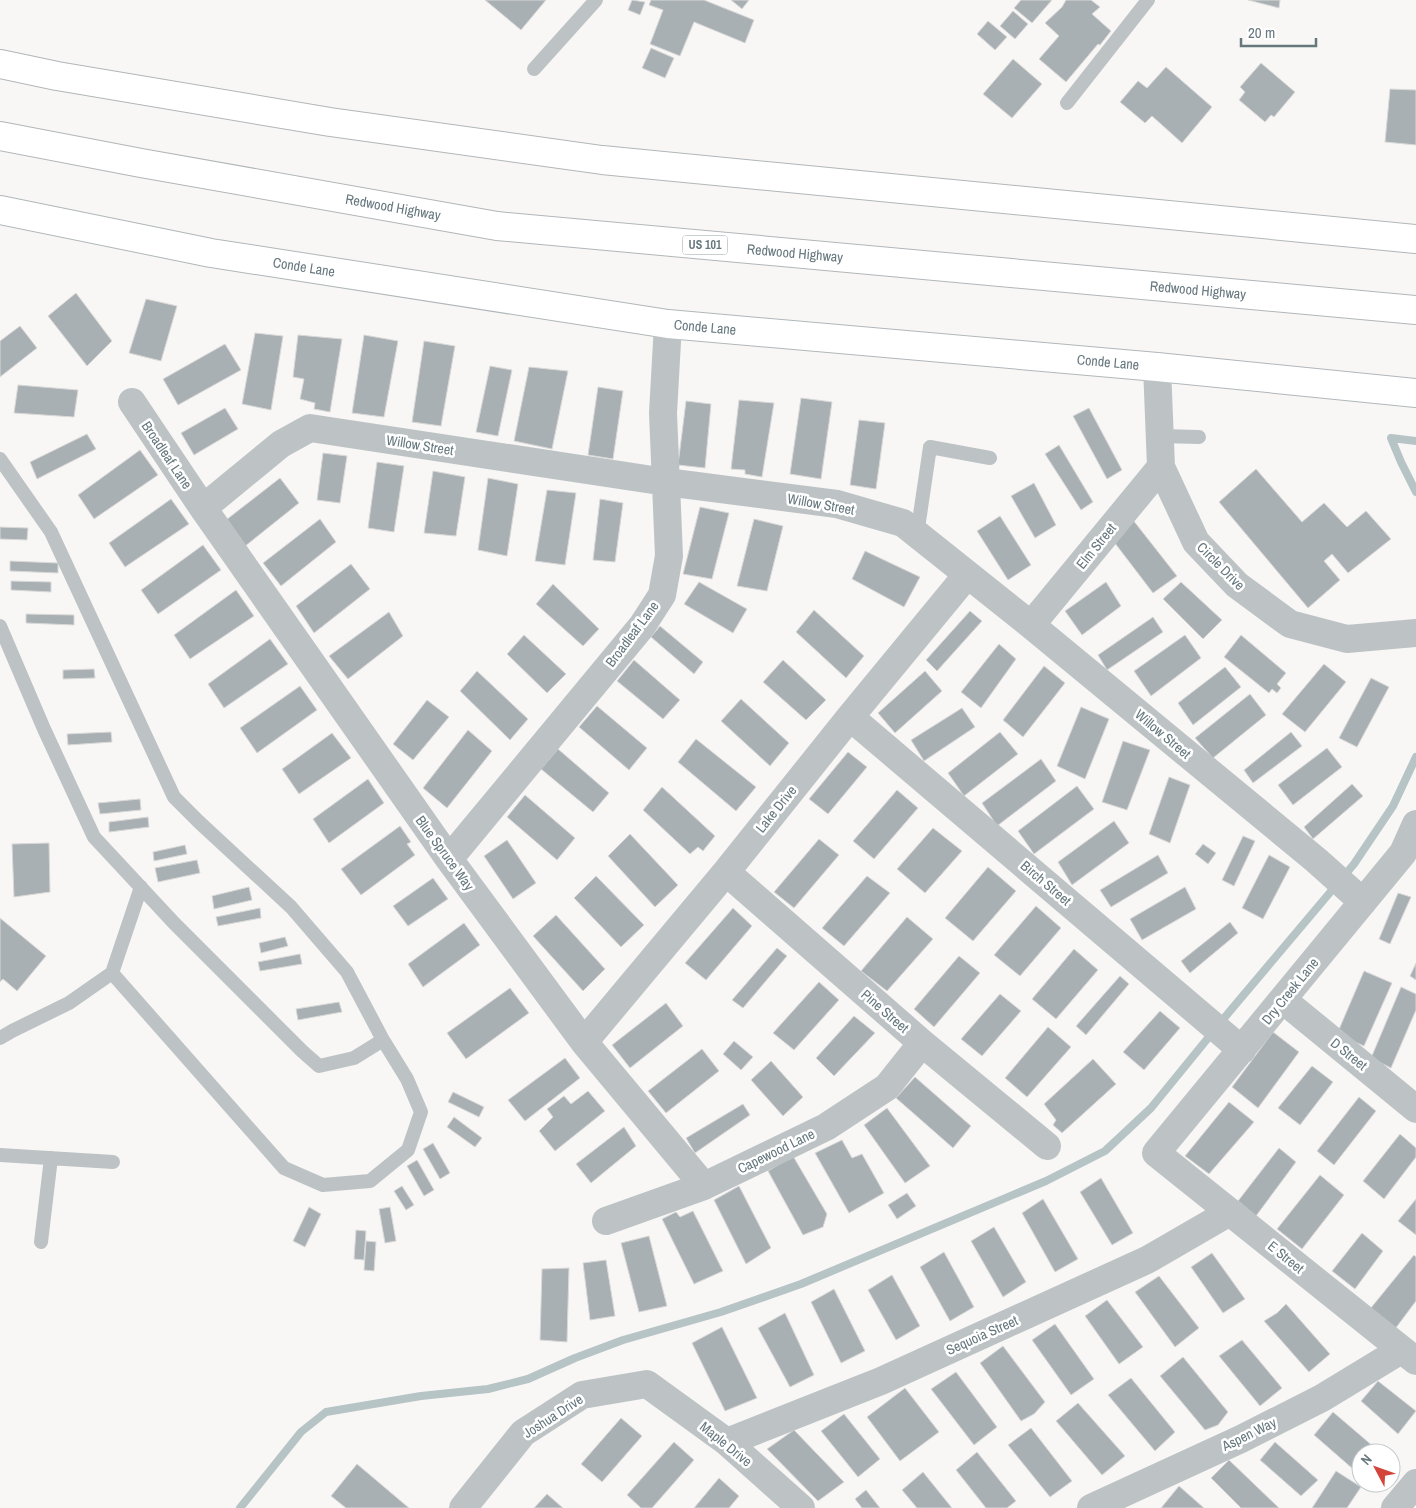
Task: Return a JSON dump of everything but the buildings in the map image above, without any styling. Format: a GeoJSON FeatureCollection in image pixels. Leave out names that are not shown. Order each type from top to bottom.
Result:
{"type":"FeatureCollection","features":[{"type":"Feature","properties":{"kind":"main road"},"geometry":{"type":"LineString","coordinates":[[0,64],[57,76],[330,122],[602,160],[1416,239]]}},
{"type":"Feature","properties":{"kind":"main road","name":"Redwood Highway"},"geometry":{"type":"LineString","coordinates":[[0,136],[497,226],[1416,310]]}},
{"type":"Feature","properties":{"kind":"main road","name":"Conde Lane"},"geometry":{"type":"LineString","coordinates":[[0,210],[211,253],[668,324],[1157,367],[1416,393]]}},
{"type":"Feature","properties":{"kind":"street","name":"Broadleaf Lane"},"geometry":{"type":"LineString","coordinates":[[449,859],[642,626],[662,595],[669,556],[663,412],[668,324]]}},
{"type":"Feature","properties":{"kind":"street","name":"Circle Drive"},"geometry":{"type":"LineString","coordinates":[[1157,367],[1161,467],[1196,542],[1237,585],[1290,624],[1347,639],[1416,633]]}},
{"type":"Feature","properties":{"kind":"street","name":"Broadleaf Lane"},"geometry":{"type":"LineString","coordinates":[[132,402],[203,508]]}},
{"type":"Feature","properties":{"kind":"street","name":"Willow Street"},"geometry":{"type":"LineString","coordinates":[[203,508],[281,444],[310,428],[666,482],[838,504],[903,523],[1031,625],[1316,860],[1358,897]]}},
{"type":"Feature","properties":{"kind":"street","name":"Elm Street"},"geometry":{"type":"LineString","coordinates":[[1031,625],[1161,467]]}},
{"type":"Feature","properties":{"kind":"street","name":"Blue Spruce Way"},"geometry":{"type":"LineString","coordinates":[[203,508],[449,859],[584,1042],[704,1186]]}},
{"type":"Feature","properties":{"kind":"street","name":"Lake Drive"},"geometry":{"type":"LineString","coordinates":[[584,1042],[726,872],[967,575]]}},
{"type":"Feature","properties":{"kind":"street","name":"Birch Street"},"geometry":{"type":"LineString","coordinates":[[850,717],[1236,1045]]}},
{"type":"Feature","properties":{"kind":"street","name":"Dry Creek Lane"},"geometry":{"type":"LineString","coordinates":[[1156,1153],[1236,1045],[1283,1000],[1358,897],[1410,858],[1416,824]]}},
{"type":"Feature","properties":{"kind":"street","name":"Pine Street"},"geometry":{"type":"LineString","coordinates":[[726,872],[922,1043],[1047,1146]]}},
{"type":"Feature","properties":{"kind":"street","name":"D Street"},"geometry":{"type":"LineString","coordinates":[[1283,1000],[1416,1109]]}},
{"type":"Feature","properties":{"kind":"street","name":"Capewood Lane"},"geometry":{"type":"LineString","coordinates":[[606,1221],[704,1186],[826,1127],[887,1087],[922,1043]]}},
{"type":"Feature","properties":{"kind":"street","name":"E Street"},"geometry":{"type":"LineString","coordinates":[[1156,1153],[1408,1356]]}},
{"type":"Feature","properties":{"kind":"street","name":"Sequoia Street"},"geometry":{"type":"LineString","coordinates":[[727,1442],[881,1381],[1147,1260],[1230,1212]]}},
{"type":"Feature","properties":{"kind":"street","name":"Aspen Way"},"geometry":{"type":"LineString","coordinates":[[1091,1508],[1241,1439],[1408,1356]]}},
{"type":"Feature","properties":{"kind":"street","name":"Maple Drive"},"geometry":{"type":"LineString","coordinates":[[647,1384],[727,1442],[801,1508]]}},
{"type":"Feature","properties":{"kind":"street","name":"Joshua Drive"},"geometry":{"type":"LineString","coordinates":[[463,1508],[523,1433],[582,1395],[647,1384]]}},
{"type":"Feature","properties":{"kind":"street"},"geometry":{"type":"LineString","coordinates":[[1395,1508],[1416,1482]]}},
{"type":"Feature","properties":{"kind":"lane"},"geometry":{"type":"LineString","coordinates":[[534,69],[596,0]]}},
{"type":"Feature","properties":{"kind":"lane"},"geometry":{"type":"LineString","coordinates":[[1067,103],[1148,0]]}},
{"type":"Feature","properties":{"kind":"lane"},"geometry":{"type":"LineString","coordinates":[[1160,436],[1198,437]]}},
{"type":"Feature","properties":{"kind":"lane"},"geometry":{"type":"LineString","coordinates":[[917,535],[930,447],[990,458]]}},
{"type":"Feature","properties":{"kind":"lane"},"geometry":{"type":"LineString","coordinates":[[0,459],[51,532],[174,796],[199,822],[291,907],[347,972],[383,1040],[407,1079],[421,1112],[408,1150],[370,1181],[323,1185],[284,1168],[112,973]]}},
{"type":"Feature","properties":{"kind":"lane"},"geometry":{"type":"LineString","coordinates":[[0,626],[94,837],[174,923],[319,1066],[354,1058],[383,1040]]}},
{"type":"Feature","properties":{"kind":"lane"},"geometry":{"type":"LineString","coordinates":[[0,1038],[12,1030],[69,1003],[112,973],[141,887]]}},
{"type":"Feature","properties":{"kind":"lane"},"geometry":{"type":"LineString","coordinates":[[0,1155],[113,1162]]}},
{"type":"Feature","properties":{"kind":"lane"},"geometry":{"type":"LineString","coordinates":[[42,1242],[51,1158]]}},
{"type":"Feature","properties":{"kind":"waterway"},"geometry":{"type":"LineString","coordinates":[[1416,441],[1391,438],[1416,492]]}},
{"type":"Feature","properties":{"kind":"waterway"},"geometry":{"type":"LineString","coordinates":[[240,1508],[301,1432],[326,1412],[421,1396],[488,1389],[528,1379],[575,1358],[623,1340],[721,1312],[801,1284],[1046,1181],[1105,1151],[1151,1108],[1354,864],[1393,806],[1416,757]]}}]}
